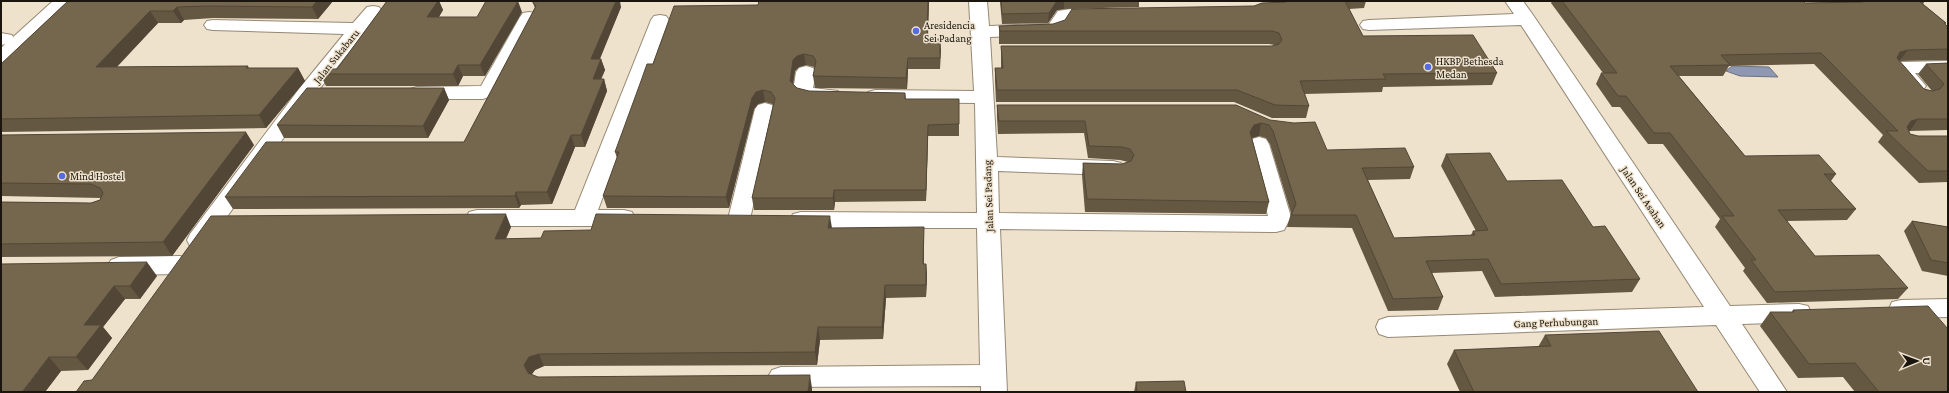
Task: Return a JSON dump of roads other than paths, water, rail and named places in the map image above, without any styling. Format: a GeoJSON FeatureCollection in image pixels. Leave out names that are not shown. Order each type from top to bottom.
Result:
{"type":"FeatureCollection","features":[{"type":"Feature","properties":{"kind":"street"},"geometry":{"type":"LineString","coordinates":[[2,40],[48,1]]}},
{"type":"Feature","properties":{"kind":"street"},"geometry":{"type":"LineString","coordinates":[[1,58],[63,1]]}},
{"type":"Feature","properties":{"kind":"street","name":"Jalan Sei Padang"},"geometry":{"type":"LineString","coordinates":[[978,1],[986,44],[990,105],[986,164],[994,384]]}},
{"type":"Feature","properties":{"kind":"street","name":"Jalan Sei Asahan"},"geometry":{"type":"LineString","coordinates":[[1514,1],[1774,392]]}},
{"type":"Feature","properties":{"kind":"street","name":"Jalan Sukabaru"},"geometry":{"type":"LineString","coordinates":[[166,284],[269,141],[357,29],[373,11]]}},
{"type":"Feature","properties":{"kind":"street"},"geometry":{"type":"LineString","coordinates":[[986,44],[1052,29],[1057,27],[1064,15],[1113,14]]}},
{"type":"Feature","properties":{"kind":"street"},"geometry":{"type":"LineString","coordinates":[[398,93],[483,93],[489,90],[529,17]]}},
{"type":"Feature","properties":{"kind":"street"},"geometry":{"type":"LineString","coordinates":[[1368,25],[1527,19]]}},
{"type":"Feature","properties":{"kind":"street"},"geometry":{"type":"LineString","coordinates":[[584,217],[660,20]]}},
{"type":"Feature","properties":{"kind":"street"},"geometry":{"type":"LineString","coordinates":[[213,25],[357,29]]}},
{"type":"Feature","properties":{"kind":"street"},"geometry":{"type":"LineString","coordinates":[[1924,95],[1900,70],[1900,68],[1948,67]]}},
{"type":"Feature","properties":{"kind":"street"},"geometry":{"type":"LineString","coordinates":[[806,72],[803,91],[806,94],[990,105]]}},
{"type":"Feature","properties":{"kind":"street"},"geometry":{"type":"LineString","coordinates":[[306,93],[329,93]]}},
{"type":"Feature","properties":{"kind":"street"},"geometry":{"type":"LineString","coordinates":[[739,220],[765,109]]}},
{"type":"Feature","properties":{"kind":"street"},"geometry":{"type":"LineString","coordinates":[[716,219],[989,220],[1276,224],[1280,217],[1259,144]]}},
{"type":"Feature","properties":{"kind":"street"},"geometry":{"type":"LineString","coordinates":[[986,164],[1120,168]]}},
{"type":"Feature","properties":{"kind":"street"},"geometry":{"type":"LineString","coordinates":[[458,218],[646,218]]}},
{"type":"Feature","properties":{"kind":"street"},"geometry":{"type":"LineString","coordinates":[[214,219],[237,219]]}},
{"type":"Feature","properties":{"kind":"street"},"geometry":{"type":"LineString","coordinates":[[94,266],[180,265]]}},
{"type":"Feature","properties":{"kind":"street"},"geometry":{"type":"LineString","coordinates":[[1878,310],[1948,308]]}},
{"type":"Feature","properties":{"kind":"street","name":"Gang Perhubungan"},"geometry":{"type":"LineString","coordinates":[[1388,327],[1824,312]]}},
{"type":"Feature","properties":{"kind":"street"},"geometry":{"type":"LineString","coordinates":[[757,377],[994,384]]}},
{"type":"Feature","properties":{"kind":"water"},"geometry":{"type":"Polygon","coordinates":[[[1732,66],[1769,67],[1778,77],[1740,76],[1726,71],[1732,66]]]}},
{"type":"Feature","properties":{"kind":"place","name":"Aresidencia Sei Padang"},"geometry":{"type":"Point","coordinates":[916,31]}},
{"type":"Feature","properties":{"kind":"place","name":"HKBP Bethesda Medan"},"geometry":{"type":"Point","coordinates":[1428,67]}},
{"type":"Feature","properties":{"kind":"place","name":"Mind Hostel"},"geometry":{"type":"Point","coordinates":[62,176]}}]}
